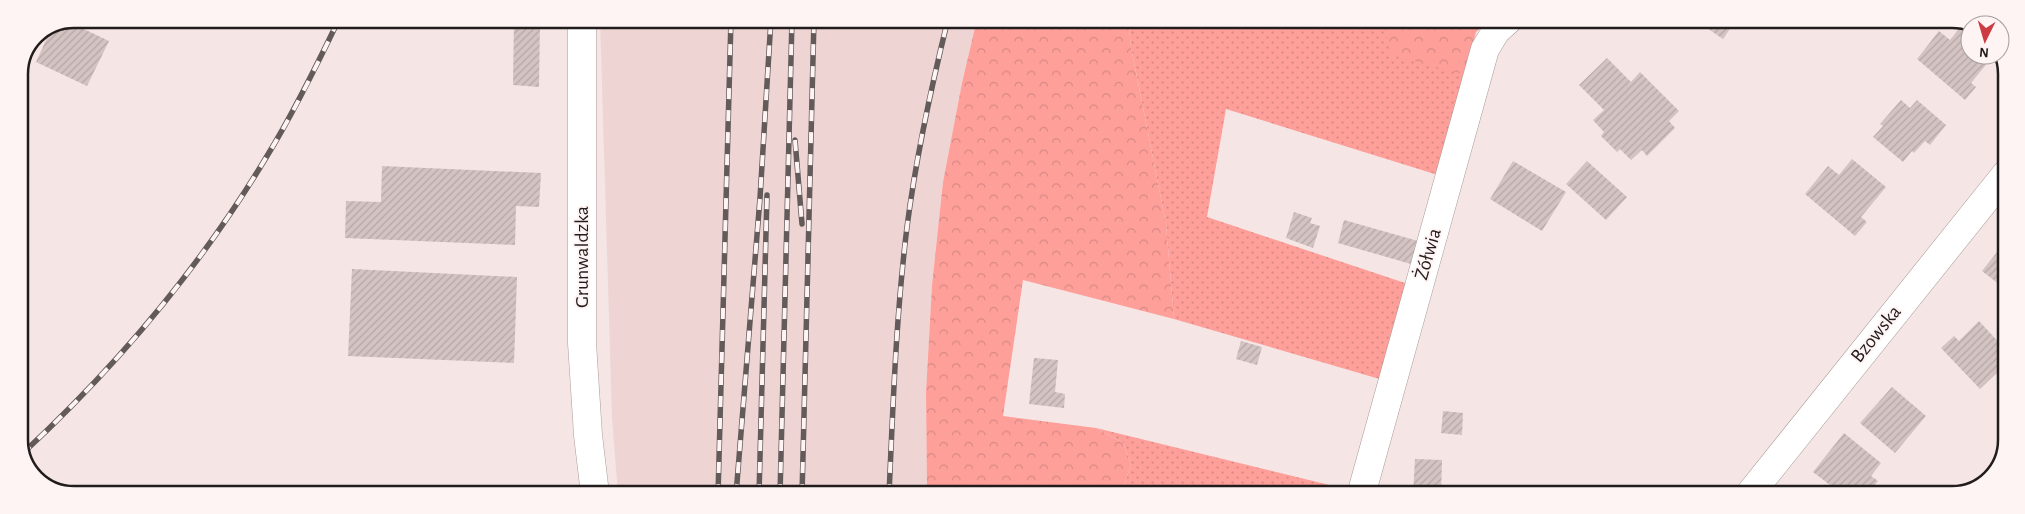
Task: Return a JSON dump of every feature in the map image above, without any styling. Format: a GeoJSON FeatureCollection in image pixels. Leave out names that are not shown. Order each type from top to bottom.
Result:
{"type":"FeatureCollection","features":[{"type":"Feature","properties":{"kind":"street","name":"Grunwaldzka"},"geometry":{"type":"LineString","coordinates":[[582,28],[582,343],[588,435],[594,487]]}},
{"type":"Feature","properties":{"kind":"street","name":"Żółwia"},"geometry":{"type":"LineString","coordinates":[[1363,487],[1485,49],[1499,28]]}},
{"type":"Feature","properties":{"kind":"street","name":"Bzowska"},"geometry":{"type":"LineString","coordinates":[[1755,487],[1997,185]]}},
{"type":"Feature","properties":{"kind":"shaded area"},"geometry":{"type":"Polygon","coordinates":[[[600,28],[975,28],[943,182],[932,285],[926,392],[927,487],[617,487],[612,417],[600,28]]]}},
{"type":"Feature","properties":{"kind":"green space"},"geometry":{"type":"Polygon","coordinates":[[[975,28],[1129,28],[1131,47],[1166,224],[1174,319],[1023,280],[1003,416],[1096,428],[1123,443],[1131,464],[1124,487],[927,487],[926,392],[932,285],[943,182],[975,28]]]}},
{"type":"Feature","properties":{"kind":"green space"},"geometry":{"type":"Polygon","coordinates":[[[1129,28],[1394,28],[1466,75],[1441,176],[1226,109],[1207,217],[1408,284],[1383,380],[1174,319],[1166,224],[1131,47],[1129,28]]]}},
{"type":"Feature","properties":{"kind":"green space"},"geometry":{"type":"Polygon","coordinates":[[[1384,28],[1480,28],[1476,32],[1466,75],[1392,55],[1384,28]]]}},
{"type":"Feature","properties":{"kind":"green space"},"geometry":{"type":"Polygon","coordinates":[[[1096,428],[1338,487],[1124,487],[1131,464],[1123,443],[1096,428]]]}},
{"type":"Feature","properties":{"kind":"building"},"geometry":{"type":"Polygon","coordinates":[[[64,28],[82,28],[109,41],[87,86],[36,62],[48,35],[64,28]]]}},
{"type":"Feature","properties":{"kind":"building"},"geometry":{"type":"Polygon","coordinates":[[[514,28],[540,28],[539,87],[513,85],[514,28]]]}},
{"type":"Feature","properties":{"kind":"building"},"geometry":{"type":"Polygon","coordinates":[[[1707,28],[1731,28],[1723,39],[1707,28]]]}},
{"type":"Feature","properties":{"kind":"building"},"geometry":{"type":"Polygon","coordinates":[[[1960,28],[1960,65],[1986,65],[1971,83],[1976,87],[1965,100],[1917,59],[1939,31],[1950,40],[1960,28]]]}},
{"type":"Feature","properties":{"kind":"building"},"geometry":{"type":"Polygon","coordinates":[[[1607,58],[1631,82],[1640,72],[1679,111],[1669,121],[1675,128],[1647,156],[1642,150],[1631,160],[1620,149],[1617,152],[1601,136],[1604,132],[1593,120],[1604,110],[1579,85],[1607,58]]]}},
{"type":"Feature","properties":{"kind":"building"},"geometry":{"type":"Polygon","coordinates":[[[1901,100],[1910,108],[1917,100],[1946,125],[1930,145],[1925,141],[1914,153],[1912,151],[1903,162],[1873,137],[1883,126],[1880,124],[1901,100]]]}},
{"type":"Feature","properties":{"kind":"building"},"geometry":{"type":"Polygon","coordinates":[[[1852,159],[1886,187],[1861,217],[1867,222],[1855,236],[1805,194],[1828,166],[1839,175],[1852,159]]]}},
{"type":"Feature","properties":{"kind":"building"},"geometry":{"type":"Polygon","coordinates":[[[1513,161],[1566,192],[1542,231],[1490,199],[1513,161]]]}},
{"type":"Feature","properties":{"kind":"building"},"geometry":{"type":"Polygon","coordinates":[[[1587,161],[1627,197],[1606,220],[1566,184],[1587,161]]]}},
{"type":"Feature","properties":{"kind":"building"},"geometry":{"type":"Polygon","coordinates":[[[382,166],[541,173],[539,207],[516,206],[515,245],[345,238],[346,201],[381,202],[382,166]]]}},
{"type":"Feature","properties":{"kind":"building"},"geometry":{"type":"Polygon","coordinates":[[[1294,212],[1312,218],[1310,223],[1320,226],[1313,248],[1286,238],[1294,212]]]}},
{"type":"Feature","properties":{"kind":"building"},"geometry":{"type":"Polygon","coordinates":[[[1344,220],[1418,241],[1411,264],[1338,243],[1344,220]]]}},
{"type":"Feature","properties":{"kind":"building"},"geometry":{"type":"Polygon","coordinates":[[[1997,252],[1998,283],[1982,271],[1997,252]]]}},
{"type":"Feature","properties":{"kind":"building"},"geometry":{"type":"Polygon","coordinates":[[[352,269],[517,277],[514,363],[348,356],[352,269]]]}},
{"type":"Feature","properties":{"kind":"building"},"geometry":{"type":"Polygon","coordinates":[[[1979,321],[1998,341],[1998,372],[1980,389],[1941,348],[1954,336],[1959,341],[1979,321]]]}},
{"type":"Feature","properties":{"kind":"building"},"geometry":{"type":"Polygon","coordinates":[[[1241,341],[1262,347],[1257,365],[1236,359],[1241,341]]]}},
{"type":"Feature","properties":{"kind":"building"},"geometry":{"type":"Polygon","coordinates":[[[1034,358],[1058,360],[1055,392],[1065,394],[1064,408],[1029,404],[1034,358]]]}},
{"type":"Feature","properties":{"kind":"building"},"geometry":{"type":"Polygon","coordinates":[[[1892,387],[1926,416],[1895,453],[1860,423],[1892,387]]]}},
{"type":"Feature","properties":{"kind":"building"},"geometry":{"type":"Polygon","coordinates":[[[1443,411],[1463,413],[1462,435],[1441,433],[1443,411]]]}},
{"type":"Feature","properties":{"kind":"building"},"geometry":{"type":"Polygon","coordinates":[[[1844,433],[1881,463],[1871,476],[1878,481],[1873,487],[1833,487],[1813,472],[1844,433]]]}},
{"type":"Feature","properties":{"kind":"building"},"geometry":{"type":"Polygon","coordinates":[[[1415,459],[1442,460],[1441,487],[1413,487],[1415,459]]]}},
{"type":"Feature","properties":{"kind":"railway"},"geometry":{"type":"LineString","coordinates":[[28,448],[124,351],[214,237],[277,139],[335,28]]}},
{"type":"Feature","properties":{"kind":"railway"},"geometry":{"type":"LineString","coordinates":[[718,487],[731,28]]}},
{"type":"Feature","properties":{"kind":"railway"},"geometry":{"type":"LineString","coordinates":[[737,487],[760,198],[770,28]]}},
{"type":"Feature","properties":{"kind":"railway"},"geometry":{"type":"LineString","coordinates":[[780,487],[792,28]]}},
{"type":"Feature","properties":{"kind":"railway"},"geometry":{"type":"LineString","coordinates":[[802,487],[814,28]]}},
{"type":"Feature","properties":{"kind":"railway"},"geometry":{"type":"LineString","coordinates":[[889,487],[898,327],[907,227],[924,123],[946,28]]}},
{"type":"Feature","properties":{"kind":"railway"},"geometry":{"type":"LineString","coordinates":[[795,140],[802,224]]}},
{"type":"Feature","properties":{"kind":"railway"},"geometry":{"type":"LineString","coordinates":[[759,487],[767,195]]}}]}
